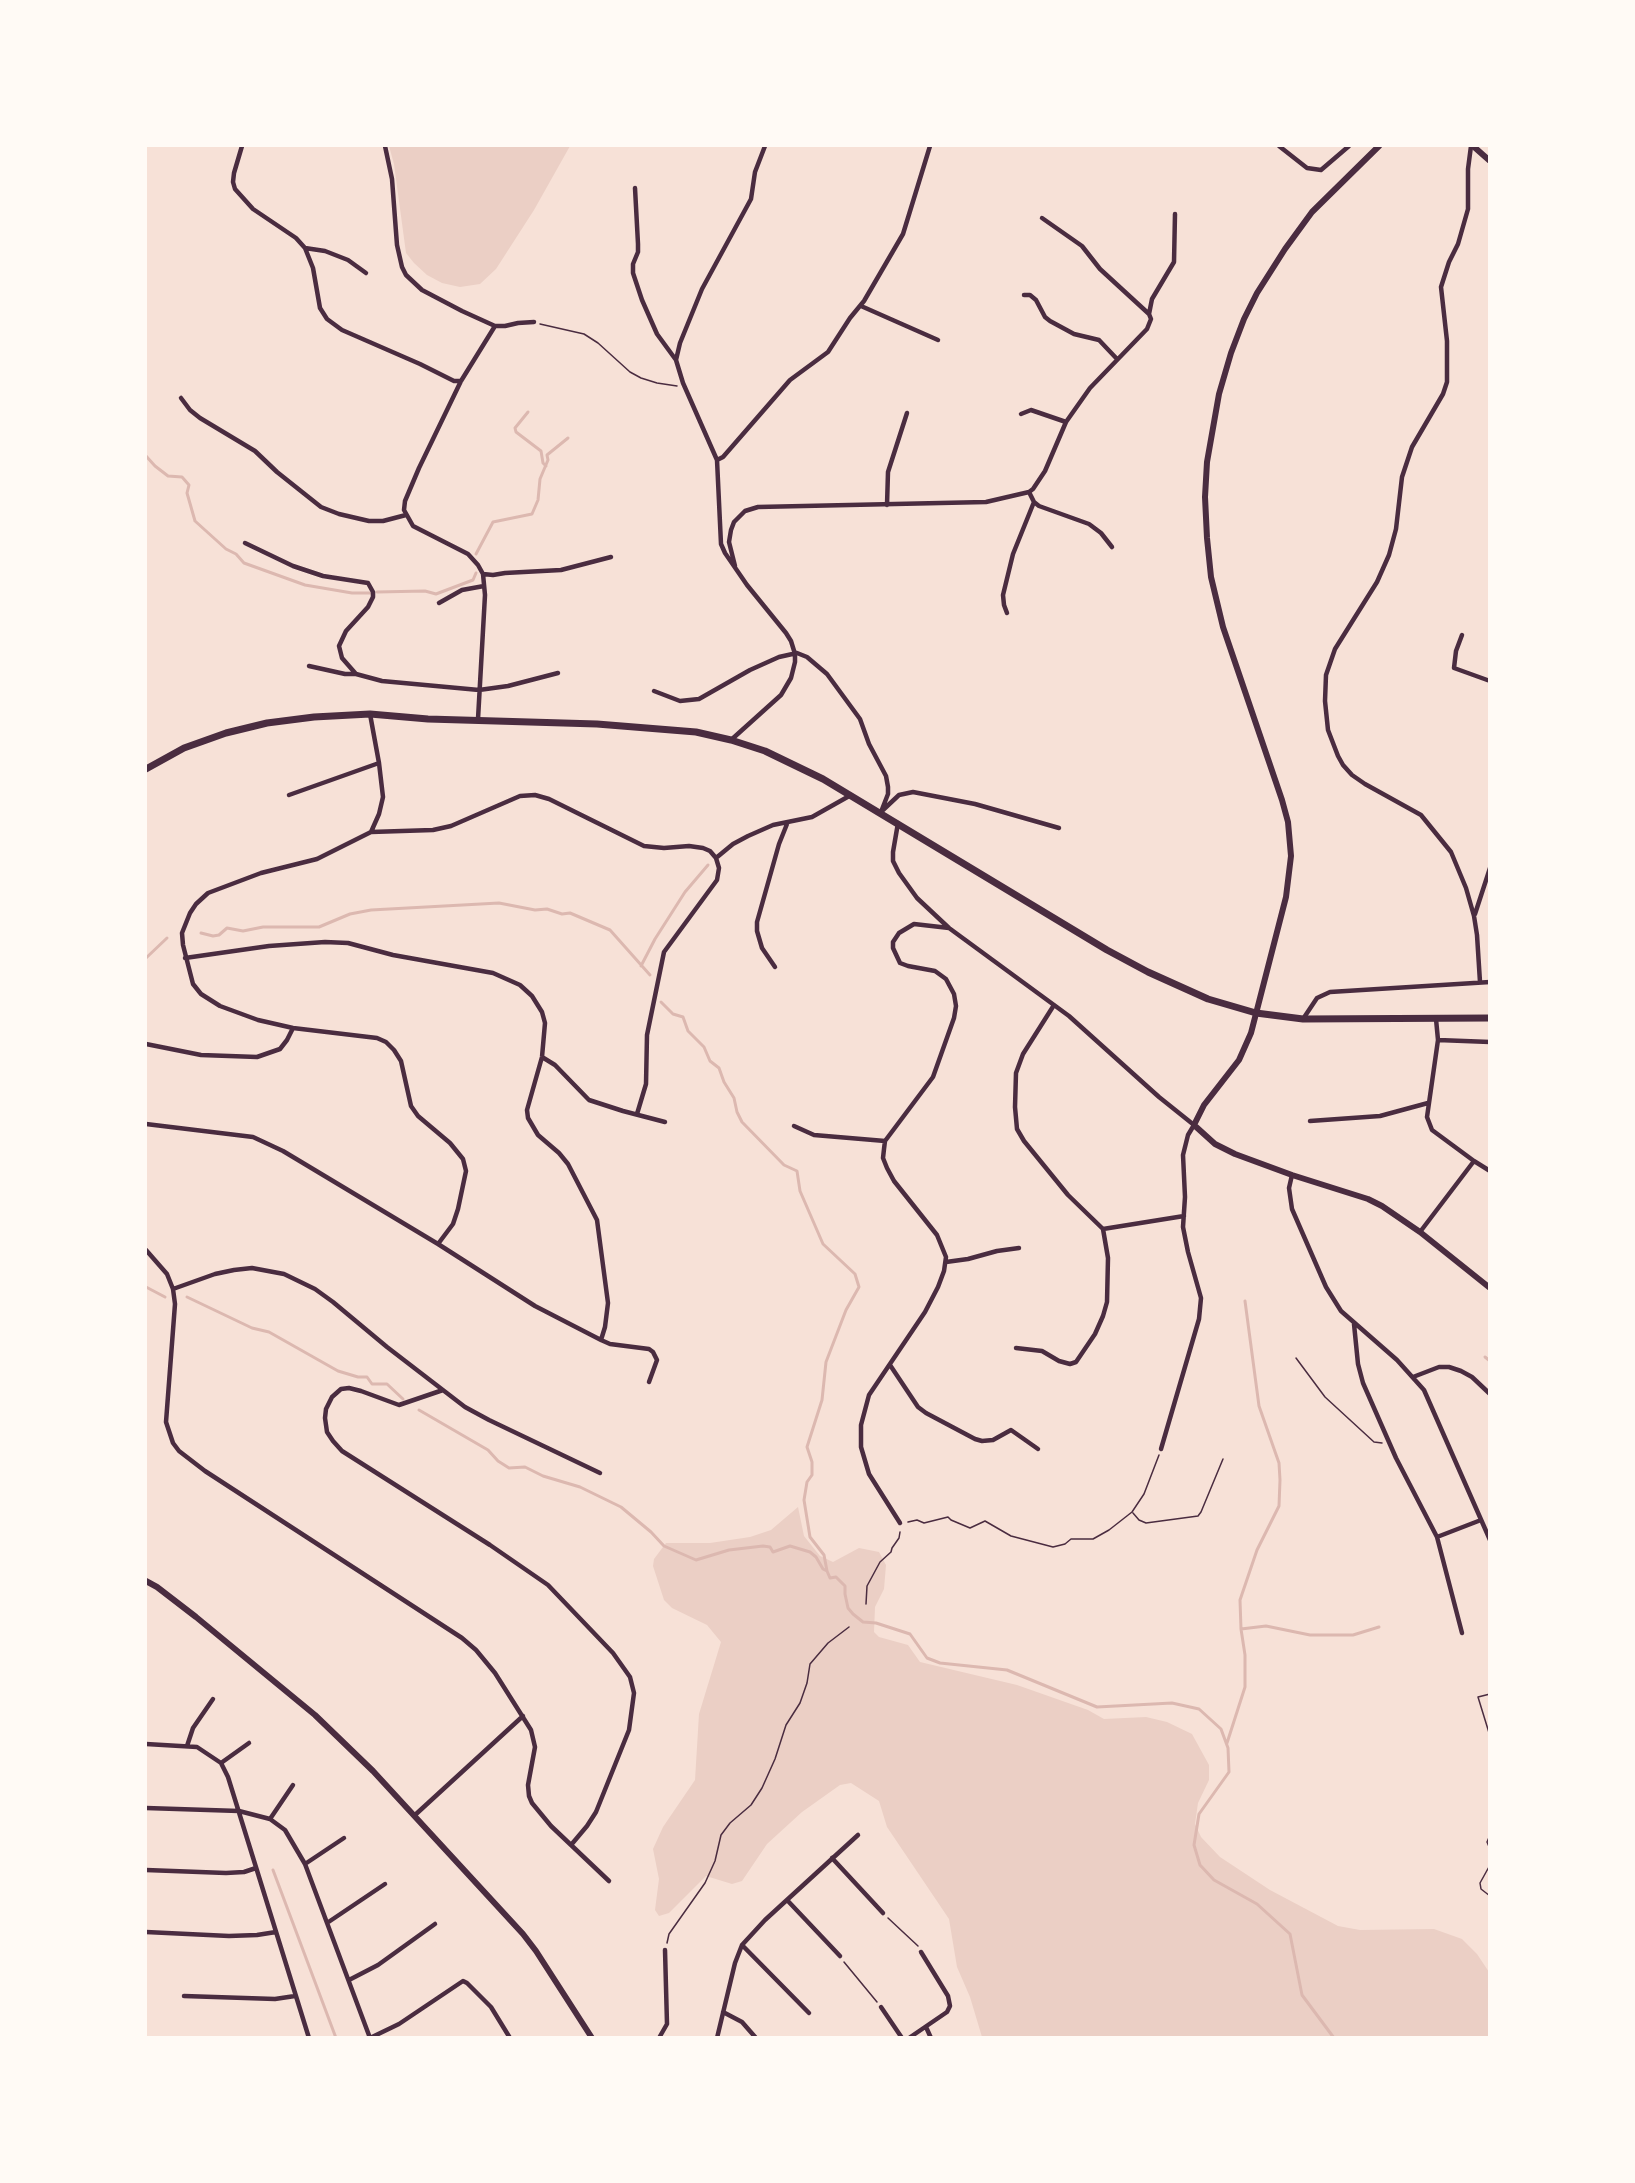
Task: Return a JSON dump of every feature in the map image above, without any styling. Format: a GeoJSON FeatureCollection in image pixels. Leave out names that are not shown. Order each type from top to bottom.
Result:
{"type":"FeatureCollection","features":[{"type":"Feature","properties":{"kind":"main road"},"geometry":{"type":"LineString","coordinates":[[146,769],[184,748],[226,732],[267,723],[370,714],[428,719],[478,719],[662,728],[696,732],[731,740],[782,759],[881,812],[1045,913],[1148,972],[1208,999],[1256,1013],[1303,1019],[1490,1018]]}},
{"type":"Feature","properties":{"kind":"street"},"geometry":{"type":"LineString","coordinates":[[242,146],[234,172],[233,182],[236,189],[253,209],[296,238],[304,248],[313,268],[320,308],[327,319],[342,330],[454,381],[460,381]]}},
{"type":"Feature","properties":{"kind":"street"},"geometry":{"type":"LineString","coordinates":[[385,146],[393,179],[397,245],[406,275],[422,290],[495,326],[534,322]]}},
{"type":"Feature","properties":{"kind":"street"},"geometry":{"type":"LineString","coordinates":[[676,360],[680,343],[702,289],[751,199],[755,172],[765,146]]}},
{"type":"Feature","properties":{"kind":"street"},"geometry":{"type":"LineString","coordinates":[[717,460],[723,457],[790,380],[828,352],[850,318],[861,306],[903,234],[930,146]]}},
{"type":"Feature","properties":{"kind":"street"},"geometry":{"type":"LineString","coordinates":[[1279,146],[1307,168],[1321,170],[1349,146]]}},
{"type":"Feature","properties":{"kind":"street"},"geometry":{"type":"LineString","coordinates":[[1161,1449],[1199,1319],[1201,1298],[1185,1238],[1183,1155],[1188,1135],[1204,1105],[1239,1060],[1251,1033],[1290,873],[1291,839],[1276,780],[1241,684],[1220,617],[1211,577],[1205,496],[1207,462],[1219,394],[1231,353],[1257,293],[1312,212],[1379,146]]}},
{"type":"Feature","properties":{"kind":"street"},"geometry":{"type":"LineString","coordinates":[[1480,982],[1474,916],[1459,869],[1450,852],[1428,821],[1415,810],[1365,784],[1343,765],[1328,730],[1325,701],[1326,675],[1335,649],[1377,582],[1389,555],[1396,529],[1402,477],[1412,447],[1443,394],[1447,382],[1447,341],[1441,287],[1468,209],[1468,169],[1472,146],[1490,161]]}},
{"type":"Feature","properties":{"kind":"street"},"geometry":{"type":"LineString","coordinates":[[634,188],[638,252],[633,264],[633,273],[657,334],[676,360],[683,383],[717,460],[720,536],[725,553],[786,633],[795,654],[791,678],[781,695],[731,740]]}},
{"type":"Feature","properties":{"kind":"street"},"geometry":{"type":"LineString","coordinates":[[735,566],[729,542],[731,530],[739,516],[750,509],[783,506],[986,502],[1029,492],[1045,471],[1066,422],[1090,388],[1150,324],[1152,299],[1174,262],[1175,214]]}},
{"type":"Feature","properties":{"kind":"street"},"geometry":{"type":"LineString","coordinates":[[1042,218],[1075,240],[1100,269],[1149,314]]}},
{"type":"Feature","properties":{"kind":"street"},"geometry":{"type":"LineString","coordinates":[[304,248],[325,251],[348,260],[366,273]]}},
{"type":"Feature","properties":{"kind":"street"},"geometry":{"type":"LineString","coordinates":[[1024,295],[1030,295],[1036,300],[1045,317],[1050,321],[1074,334],[1099,340],[1117,358]]}},
{"type":"Feature","properties":{"kind":"street"},"geometry":{"type":"LineString","coordinates":[[861,306],[938,340]]}},
{"type":"Feature","properties":{"kind":"street"},"geometry":{"type":"LineString","coordinates":[[478,719],[483,574],[468,554],[432,538],[413,526],[404,510],[405,501],[460,381],[495,326]]}},
{"type":"Feature","properties":{"kind":"street"},"geometry":{"type":"LineString","coordinates":[[181,398],[200,418],[255,451],[276,472],[321,507],[369,521],[383,521],[406,515]]}},
{"type":"Feature","properties":{"kind":"street"},"geometry":{"type":"LineString","coordinates":[[1021,414],[1031,410],[1066,422]]}},
{"type":"Feature","properties":{"kind":"street"},"geometry":{"type":"LineString","coordinates":[[887,504],[888,472],[907,413]]}},
{"type":"Feature","properties":{"kind":"street"},"geometry":{"type":"LineString","coordinates":[[1029,492],[1039,506],[1089,524],[1101,533],[1112,548]]}},
{"type":"Feature","properties":{"kind":"street"},"geometry":{"type":"LineString","coordinates":[[1007,613],[1004,605],[1005,585],[1013,554],[1034,502]]}},
{"type":"Feature","properties":{"kind":"street"},"geometry":{"type":"LineString","coordinates":[[244,543],[293,566],[323,576],[368,583],[374,597],[368,608],[346,631],[339,646],[342,658],[356,674]]}},
{"type":"Feature","properties":{"kind":"street"},"geometry":{"type":"LineString","coordinates":[[483,574],[493,576],[505,573],[561,570],[611,557]]}},
{"type":"Feature","properties":{"kind":"street"},"geometry":{"type":"LineString","coordinates":[[440,603],[462,590],[484,586]]}},
{"type":"Feature","properties":{"kind":"street"},"geometry":{"type":"LineString","coordinates":[[1461,635],[1454,661],[1455,669],[1490,681]]}},
{"type":"Feature","properties":{"kind":"street"},"geometry":{"type":"LineString","coordinates":[[654,691],[680,701],[699,699],[778,657],[802,655],[817,664],[860,719],[868,744],[886,776],[888,794],[881,812]]}},
{"type":"Feature","properties":{"kind":"street"},"geometry":{"type":"LineString","coordinates":[[309,666],[382,681],[479,690],[508,686],[558,673]]}},
{"type":"Feature","properties":{"kind":"street"},"geometry":{"type":"LineString","coordinates":[[370,714],[383,797],[371,832]]}},
{"type":"Feature","properties":{"kind":"street"},"geometry":{"type":"LineString","coordinates":[[289,795],[379,763]]}},
{"type":"Feature","properties":{"kind":"street"},"geometry":{"type":"LineString","coordinates":[[881,812],[899,795],[914,792],[975,804],[1059,828]]}},
{"type":"Feature","properties":{"kind":"street"},"geometry":{"type":"LineString","coordinates":[[438,1244],[453,1224],[458,1209],[466,1171],[464,1160],[450,1143],[418,1116],[411,1106],[401,1061],[394,1050],[386,1042],[377,1038],[293,1028],[258,1020],[220,1006],[201,994],[193,984],[185,957],[182,933],[196,904],[208,894],[261,873],[317,860],[371,832],[433,830],[451,826],[520,796],[535,795],[549,799],[644,846],[664,848],[689,846],[710,851],[716,858],[719,868],[717,880],[663,952],[647,1035],[645,1084],[637,1114]]}},
{"type":"Feature","properties":{"kind":"street"},"geometry":{"type":"LineString","coordinates":[[716,858],[733,844],[748,836],[773,825],[787,824],[812,817],[851,795]]}},
{"type":"Feature","properties":{"kind":"street"},"geometry":{"type":"LineString","coordinates":[[898,823],[893,861],[910,891],[949,928],[1054,1005],[1215,1143],[1235,1154],[1292,1175],[1368,1199],[1420,1232],[1490,1288]]}},
{"type":"Feature","properties":{"kind":"street"},"geometry":{"type":"LineString","coordinates":[[775,967],[762,948],[757,931],[757,921],[787,824]]}},
{"type":"Feature","properties":{"kind":"street"},"geometry":{"type":"LineString","coordinates":[[1474,916],[1490,868]]}},
{"type":"Feature","properties":{"kind":"street"},"geometry":{"type":"LineString","coordinates":[[900,1523],[869,1474],[860,1437],[861,1425],[869,1395],[925,1312],[938,1287],[946,1262],[943,1245],[937,1235],[894,1181],[883,1158],[885,1141],[933,1077],[956,1006],[954,994],[946,979],[934,971],[900,963],[893,948],[893,942],[906,927],[914,924],[949,928]]}},
{"type":"Feature","properties":{"kind":"street"},"geometry":{"type":"LineString","coordinates":[[185,957],[269,946],[348,943],[393,955],[493,972],[520,985],[532,996],[542,1012],[545,1030],[542,1057],[526,1110],[538,1135],[568,1164],[597,1220],[608,1303],[601,1340]]}},
{"type":"Feature","properties":{"kind":"street"},"geometry":{"type":"LineString","coordinates":[[1303,1019],[1317,998],[1330,992],[1490,982]]}},
{"type":"Feature","properties":{"kind":"street"},"geometry":{"type":"LineString","coordinates":[[1016,1348],[1042,1351],[1059,1361],[1070,1364],[1076,1362],[1103,1316],[1107,1302],[1108,1258],[1103,1229],[1068,1195],[1024,1142],[1017,1129],[1015,1107],[1017,1073],[1023,1054],[1054,1005]]}},
{"type":"Feature","properties":{"kind":"street"},"geometry":{"type":"LineString","coordinates":[[1436,1019],[1438,1040],[1427,1117],[1432,1131],[1490,1171]]}},
{"type":"Feature","properties":{"kind":"street"},"geometry":{"type":"LineString","coordinates":[[146,1044],[201,1055],[257,1057],[280,1049],[293,1028]]}},
{"type":"Feature","properties":{"kind":"street"},"geometry":{"type":"LineString","coordinates":[[1438,1040],[1490,1042]]}},
{"type":"Feature","properties":{"kind":"street"},"geometry":{"type":"LineString","coordinates":[[542,1057],[555,1065],[589,1100],[665,1122]]}},
{"type":"Feature","properties":{"kind":"street"},"geometry":{"type":"LineString","coordinates":[[1310,1121],[1380,1116],[1428,1103]]}},
{"type":"Feature","properties":{"kind":"street"},"geometry":{"type":"LineString","coordinates":[[146,1124],[235,1134],[264,1141],[438,1244],[535,1306],[610,1344],[644,1348],[653,1352],[657,1360],[649,1382]]}},
{"type":"Feature","properties":{"kind":"street"},"geometry":{"type":"LineString","coordinates":[[794,1126],[822,1136],[885,1141]]}},
{"type":"Feature","properties":{"kind":"street"},"geometry":{"type":"LineString","coordinates":[[1420,1232],[1474,1161]]}},
{"type":"Feature","properties":{"kind":"street"},"geometry":{"type":"LineString","coordinates":[[1292,1175],[1289,1188],[1292,1209],[1332,1298],[1354,1324],[1413,1377],[1430,1402],[1490,1540]]}},
{"type":"Feature","properties":{"kind":"street"},"geometry":{"type":"LineString","coordinates":[[1103,1229],[1184,1216]]}},
{"type":"Feature","properties":{"kind":"street"},"geometry":{"type":"LineString","coordinates":[[946,1262],[1019,1248]]}},
{"type":"Feature","properties":{"kind":"street"},"geometry":{"type":"LineString","coordinates":[[146,1250],[162,1268],[173,1289],[175,1304],[166,1422],[173,1443],[179,1451],[205,1471],[468,1642],[495,1673],[524,1716],[534,1740],[534,1757],[528,1785],[529,1796],[538,1810],[609,1881]]}},
{"type":"Feature","properties":{"kind":"street"},"geometry":{"type":"LineString","coordinates":[[173,1289],[215,1274],[234,1270],[252,1268],[284,1274],[315,1289],[443,1390],[489,1420],[600,1473]]}},
{"type":"Feature","properties":{"kind":"street"},"geometry":{"type":"LineString","coordinates":[[1354,1324],[1359,1372],[1405,1477],[1437,1537],[1462,1633]]}},
{"type":"Feature","properties":{"kind":"street"},"geometry":{"type":"LineString","coordinates":[[890,1365],[918,1407],[926,1413],[982,1441],[993,1440],[1011,1430],[1027,1439],[1038,1449]]}},
{"type":"Feature","properties":{"kind":"street"},"geometry":{"type":"LineString","coordinates":[[1413,1377],[1438,1367],[1449,1367],[1473,1377],[1490,1394]]}},
{"type":"Feature","properties":{"kind":"street"},"geometry":{"type":"LineString","coordinates":[[443,1390],[399,1405],[361,1391],[341,1389],[332,1397],[326,1409],[327,1432],[333,1442],[349,1455],[548,1585],[613,1653],[630,1677],[634,1693],[629,1731],[596,1812],[571,1845]]}},
{"type":"Feature","properties":{"kind":"street"},"geometry":{"type":"LineString","coordinates":[[1437,1537],[1481,1520]]}},
{"type":"Feature","properties":{"kind":"street"},"geometry":{"type":"LineString","coordinates":[[146,1581],[196,1617],[345,1742],[523,1934],[536,1950],[592,2037]]}},
{"type":"Feature","properties":{"kind":"street"},"geometry":{"type":"LineString","coordinates":[[188,1746],[196,1721],[213,1699]]}},
{"type":"Feature","properties":{"kind":"street"},"geometry":{"type":"LineString","coordinates":[[415,1815],[524,1716]]}},
{"type":"Feature","properties":{"kind":"street"},"geometry":{"type":"LineString","coordinates":[[221,1763],[249,1743]]}},
{"type":"Feature","properties":{"kind":"street"},"geometry":{"type":"LineString","coordinates":[[146,1744],[188,1746],[206,1752],[221,1763],[228,1776],[309,2037]]}},
{"type":"Feature","properties":{"kind":"street"},"geometry":{"type":"LineString","coordinates":[[270,1819],[293,1785]]}},
{"type":"Feature","properties":{"kind":"street"},"geometry":{"type":"LineString","coordinates":[[146,1808],[238,1811],[270,1819],[285,1830],[305,1864],[370,2037],[399,2024],[463,1981],[491,2007],[510,2037]]}},
{"type":"Feature","properties":{"kind":"street"},"geometry":{"type":"LineString","coordinates":[[717,2037],[735,1963],[742,1944],[858,1835]]}},
{"type":"Feature","properties":{"kind":"street"},"geometry":{"type":"LineString","coordinates":[[305,1864],[345,1838]]}},
{"type":"Feature","properties":{"kind":"street"},"geometry":{"type":"LineString","coordinates":[[832,1858],[883,1913]]}},
{"type":"Feature","properties":{"kind":"street"},"geometry":{"type":"LineString","coordinates":[[146,1870],[226,1874],[256,1868]]}},
{"type":"Feature","properties":{"kind":"street"},"geometry":{"type":"LineString","coordinates":[[327,1923],[385,1884]]}},
{"type":"Feature","properties":{"kind":"street"},"geometry":{"type":"LineString","coordinates":[[787,1900],[840,1956]]}},
{"type":"Feature","properties":{"kind":"street"},"geometry":{"type":"LineString","coordinates":[[349,1980],[378,1965],[435,1923]]}},
{"type":"Feature","properties":{"kind":"street"},"geometry":{"type":"LineString","coordinates":[[146,1932],[229,1936],[276,1932]]}},
{"type":"Feature","properties":{"kind":"street"},"geometry":{"type":"LineString","coordinates":[[742,1944],[809,2013]]}},
{"type":"Feature","properties":{"kind":"street"},"geometry":{"type":"LineString","coordinates":[[659,2037],[666,2024],[665,1950]]}},
{"type":"Feature","properties":{"kind":"street"},"geometry":{"type":"LineString","coordinates":[[909,2037],[947,2012],[950,2002],[921,1952]]}},
{"type":"Feature","properties":{"kind":"street"},"geometry":{"type":"LineString","coordinates":[[184,1996],[275,1999],[295,1996]]}},
{"type":"Feature","properties":{"kind":"street"},"geometry":{"type":"LineString","coordinates":[[881,2007],[902,2037]]}},
{"type":"Feature","properties":{"kind":"street"},"geometry":{"type":"LineString","coordinates":[[723,2012],[742,2022],[756,2037]]}},
{"type":"Feature","properties":{"kind":"street"},"geometry":{"type":"LineString","coordinates":[[926,2027],[931,2037]]}},
{"type":"Feature","properties":{"kind":"path"},"geometry":{"type":"LineString","coordinates":[[534,322],[584,334],[598,343],[630,372],[641,378],[677,386],[683,383]]}},
{"type":"Feature","properties":{"kind":"path"},"geometry":{"type":"LineString","coordinates":[[1296,1358],[1326,1397],[1374,1442],[1389,1441]]}},
{"type":"Feature","properties":{"kind":"path"},"geometry":{"type":"LineString","coordinates":[[866,1604],[867,1586],[880,1562],[891,1552],[899,1538],[900,1523],[917,1520],[924,1523],[948,1517],[970,1528],[985,1521],[1011,1536],[1053,1547],[1065,1544],[1071,1539],[1093,1539],[1132,1512],[1144,1494],[1161,1449]]}},
{"type":"Feature","properties":{"kind":"path"},"geometry":{"type":"LineString","coordinates":[[1132,1512],[1139,1520],[1146,1522],[1198,1516],[1223,1459]]}},
{"type":"Feature","properties":{"kind":"path"},"geometry":{"type":"LineString","coordinates":[[665,1950],[669,1934],[705,1883],[716,1861],[721,1835],[730,1823],[751,1805],[762,1788],[775,1759],[786,1725],[800,1703],[807,1683],[810,1664],[824,1651],[828,1643],[849,1627]]}},
{"type":"Feature","properties":{"kind":"path"},"geometry":{"type":"LineString","coordinates":[[1490,1694],[1478,1698],[1490,1736]]}},
{"type":"Feature","properties":{"kind":"path"},"geometry":{"type":"LineString","coordinates":[[1490,1835],[1487,1842],[1490,1848]]}},
{"type":"Feature","properties":{"kind":"path"},"geometry":{"type":"LineString","coordinates":[[1490,1865],[1480,1882],[1481,1889],[1490,1896]]}},
{"type":"Feature","properties":{"kind":"path"},"geometry":{"type":"LineString","coordinates":[[883,1913],[921,1952]]}},
{"type":"Feature","properties":{"kind":"path"},"geometry":{"type":"LineString","coordinates":[[840,1956],[850,1972],[881,2007]]}},
{"type":"Feature","properties":{"kind":"shaded area"},"geometry":{"type":"Polygon","coordinates":[[[389,146],[570,146],[534,210],[496,269],[480,284],[460,287],[442,283],[427,275],[406,253],[394,164],[389,146]]]}},
{"type":"Feature","properties":{"kind":"shaded area"},"geometry":{"type":"Polygon","coordinates":[[[798,1507],[804,1536],[820,1556],[833,1562],[859,1548],[879,1552],[886,1565],[884,1589],[875,1607],[874,1632],[879,1637],[908,1645],[920,1662],[1017,1685],[1088,1710],[1104,1719],[1146,1717],[1167,1722],[1192,1734],[1209,1765],[1209,1780],[1198,1803],[1195,1824],[1201,1837],[1220,1857],[1270,1890],[1338,1926],[1360,1930],[1434,1929],[1462,1939],[1477,1954],[1489,1972],[1489,2037],[982,2037],[970,1997],[957,1967],[949,1919],[887,1827],[879,1801],[851,1783],[840,1785],[802,1812],[767,1844],[742,1881],[732,1884],[706,1876],[669,1913],[659,1916],[655,1910],[659,1879],[653,1849],[663,1827],[695,1780],[699,1714],[721,1642],[707,1625],[672,1608],[664,1600],[653,1566],[654,1559],[666,1543],[710,1543],[750,1537],[771,1530],[798,1507]]]}},
{"type":"Feature","properties":{"kind":"waterway"},"geometry":{"type":"LineString","coordinates":[[528,412],[515,428],[516,432],[541,451],[543,463],[546,466]]}},
{"type":"Feature","properties":{"kind":"waterway"},"geometry":{"type":"LineString","coordinates":[[476,554],[493,522],[532,514],[538,500],[540,479],[548,460],[547,455],[568,438]]}},
{"type":"Feature","properties":{"kind":"waterway"},"geometry":{"type":"LineString","coordinates":[[146,456],[168,476],[182,477],[189,485],[187,493],[195,521],[244,563],[305,585],[352,593],[370,593]]}},
{"type":"Feature","properties":{"kind":"waterway"},"geometry":{"type":"LineString","coordinates":[[377,592],[425,591],[436,594],[473,580],[476,573]]}},
{"type":"Feature","properties":{"kind":"waterway"},"geometry":{"type":"LineString","coordinates":[[641,966],[685,892],[708,865]]}},
{"type":"Feature","properties":{"kind":"waterway"},"geometry":{"type":"LineString","coordinates":[[201,933],[219,935],[227,928],[243,931],[263,927],[319,927],[350,914],[371,910],[499,903],[535,910],[547,909],[562,914],[570,913],[610,930],[650,975]]}},
{"type":"Feature","properties":{"kind":"waterway"},"geometry":{"type":"LineString","coordinates":[[146,958],[167,938]]}},
{"type":"Feature","properties":{"kind":"waterway"},"geometry":{"type":"LineString","coordinates":[[661,1002],[673,1014],[683,1017],[688,1031],[704,1047],[710,1061],[719,1068],[734,1098],[742,1122],[784,1165],[797,1171],[800,1191],[823,1244],[855,1274],[859,1287],[846,1310],[826,1362],[822,1400],[807,1447],[812,1462],[812,1475],[807,1482],[804,1500],[810,1537],[824,1555],[827,1571]]}},
{"type":"Feature","properties":{"kind":"waterway"},"geometry":{"type":"LineString","coordinates":[[146,1287],[165,1297]]}},
{"type":"Feature","properties":{"kind":"waterway"},"geometry":{"type":"LineString","coordinates":[[187,1297],[252,1328],[269,1332],[338,1371],[358,1377],[367,1377],[372,1384],[387,1384],[403,1399]]}},
{"type":"Feature","properties":{"kind":"waterway"},"geometry":{"type":"LineString","coordinates":[[1227,1743],[1245,1687],[1245,1655],[1240,1600],[1257,1550],[1279,1506],[1279,1463],[1259,1406],[1245,1301]]}},
{"type":"Feature","properties":{"kind":"waterway"},"geometry":{"type":"LineString","coordinates":[[1485,1357],[1490,1361]]}},
{"type":"Feature","properties":{"kind":"waterway"},"geometry":{"type":"LineString","coordinates":[[419,1410],[488,1450],[498,1461],[509,1468],[525,1467],[543,1476],[580,1487],[621,1507],[664,1546],[696,1560],[729,1550],[763,1546],[770,1547],[773,1552],[790,1546],[810,1552],[827,1571],[830,1578],[836,1577],[845,1586],[848,1608],[853,1614],[863,1622],[876,1623],[910,1634],[927,1658],[940,1663],[1007,1670],[1097,1707],[1172,1703],[1199,1709],[1221,1729],[1228,1748],[1229,1772],[1199,1814],[1194,1845],[1200,1865],[1214,1880],[1257,1904],[1290,1934],[1302,1995],[1334,2038]]}},
{"type":"Feature","properties":{"kind":"waterway"},"geometry":{"type":"LineString","coordinates":[[1241,1629],[1266,1626],[1310,1635],[1353,1635],[1379,1627]]}},
{"type":"Feature","properties":{"kind":"waterway"},"geometry":{"type":"LineString","coordinates":[[273,1870],[336,2038]]}}]}
